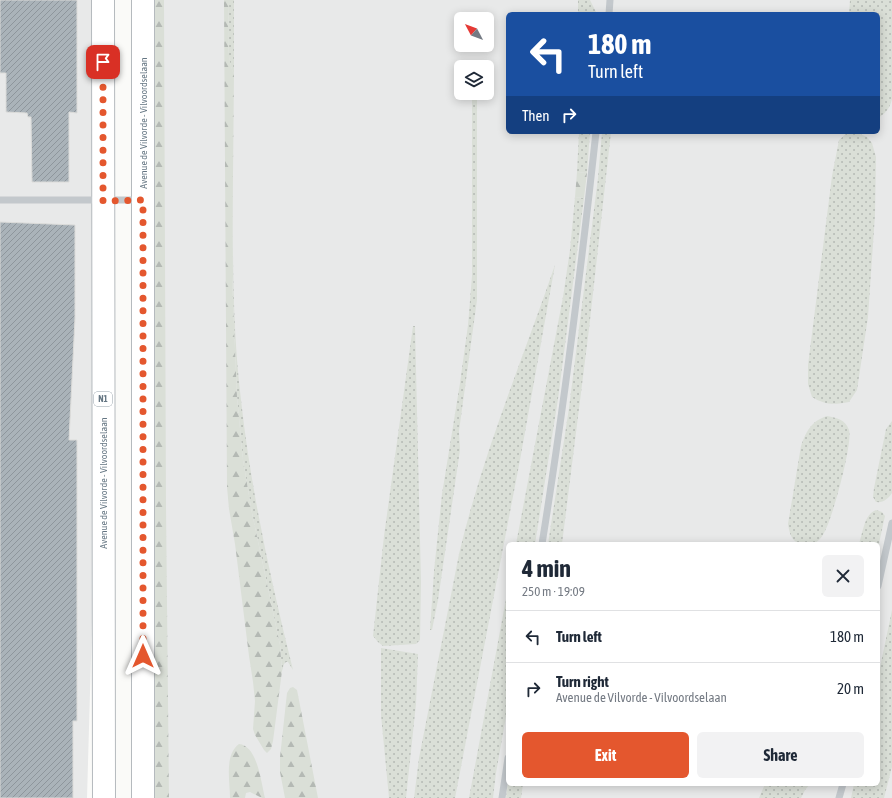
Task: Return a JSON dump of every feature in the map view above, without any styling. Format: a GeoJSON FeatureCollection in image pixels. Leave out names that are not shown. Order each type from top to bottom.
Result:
{"type":"FeatureCollection","features":[{"type":"Feature","properties":{"kind":"main road","name":"Avenue de Vilvorde - Vilvoordselaan"},"geometry":{"type":"LineString","coordinates":[[103,0],[104,798]]}},
{"type":"Feature","properties":{"kind":"main road","name":"Avenue de Vilvorde - Vilvoordselaan"},"geometry":{"type":"LineString","coordinates":[[143,0],[143,798]]}},
{"type":"Feature","properties":{"kind":"lane"},"geometry":{"type":"LineString","coordinates":[[609,12],[610,0]]}},
{"type":"Feature","properties":{"kind":"lane"},"geometry":{"type":"LineString","coordinates":[[542,542],[563,406],[596,134]]}},
{"type":"Feature","properties":{"kind":"lane"},"geometry":{"type":"LineString","coordinates":[[0,200],[143,200]]}},
{"type":"Feature","properties":{"kind":"lane"},"geometry":{"type":"LineString","coordinates":[[880,577],[892,523]]}},
{"type":"Feature","properties":{"kind":"lane"},"geometry":{"type":"LineString","coordinates":[[502,798],[506,771]]}},
{"type":"Feature","properties":{"kind":"lane"},"geometry":{"type":"LineString","coordinates":[[839,798],[842,786]]}},
{"type":"Feature","properties":{"kind":"shaded area"},"geometry":{"type":"Polygon","coordinates":[[[0,0],[91,0],[97,448],[87,798],[0,798],[0,0]]]}},
{"type":"Feature","properties":{"kind":"shaded area"},"geometry":{"type":"Polygon","coordinates":[[[153,0],[892,0],[892,798],[153,798],[153,0]]]}},
{"type":"Feature","properties":{"kind":"green space"},"geometry":{"type":"Polygon","coordinates":[[[153,0],[164,0],[169,798],[153,798],[153,0]]]}},
{"type":"Feature","properties":{"kind":"green space"},"geometry":{"type":"Polygon","coordinates":[[[224,0],[229,0],[228,48],[231,67],[234,74],[232,276],[237,397],[243,460],[252,513],[280,645],[282,671],[273,741],[271,749],[267,753],[255,735],[253,729],[255,701],[253,682],[227,487],[224,0]]]}},
{"type":"Feature","properties":{"kind":"green space"},"geometry":{"type":"Polygon","coordinates":[[[229,0],[234,0],[234,74],[231,67],[228,49],[229,0]]]}},
{"type":"Feature","properties":{"kind":"green space"},"geometry":{"type":"Polygon","coordinates":[[[578,0],[590,0],[596,12],[578,12],[578,0]]]}},
{"type":"Feature","properties":{"kind":"green space"},"geometry":{"type":"Polygon","coordinates":[[[850,0],[892,0],[892,99],[887,110],[880,116],[880,12],[849,12],[850,0]]]}},
{"type":"Feature","properties":{"kind":"green space"},"geometry":{"type":"Polygon","coordinates":[[[472,100],[477,100],[477,300],[459,431],[460,450],[438,600],[432,630],[430,630],[434,571],[442,494],[468,325],[472,276],[472,100]]]}},
{"type":"Feature","properties":{"kind":"green space"},"geometry":{"type":"Polygon","coordinates":[[[579,134],[590,134],[587,173],[577,172],[579,134]]]}},
{"type":"Feature","properties":{"kind":"green space"},"geometry":{"type":"Polygon","coordinates":[[[602,134],[611,134],[589,329],[562,542],[548,542],[569,408],[598,178],[602,134]]]}},
{"type":"Feature","properties":{"kind":"green space"},"geometry":{"type":"Polygon","coordinates":[[[846,134],[860,134],[867,137],[872,143],[876,157],[875,215],[868,317],[857,390],[849,402],[830,404],[821,402],[812,397],[808,384],[808,365],[832,176],[839,140],[846,134]]]}},
{"type":"Feature","properties":{"kind":"green space"},"geometry":{"type":"Polygon","coordinates":[[[233,146],[234,305],[241,400],[250,468],[262,536],[293,670],[288,662],[286,662],[282,671],[280,645],[252,513],[243,460],[237,397],[232,276],[233,146]]]}},
{"type":"Feature","properties":{"kind":"green space"},"geometry":{"type":"Polygon","coordinates":[[[577,172],[587,173],[584,198],[575,197],[577,172]]]}},
{"type":"Feature","properties":{"kind":"green space"},"geometry":{"type":"Polygon","coordinates":[[[575,197],[584,198],[558,399],[535,542],[516,542],[563,297],[570,250],[575,197]]]}},
{"type":"Feature","properties":{"kind":"green space"},"geometry":{"type":"Polygon","coordinates":[[[555,265],[520,460],[455,798],[414,798],[419,758],[459,554],[468,517],[503,409],[555,265]]]}},
{"type":"Feature","properties":{"kind":"green space"},"geometry":{"type":"Polygon","coordinates":[[[413,326],[415,326],[421,582],[420,640],[416,644],[383,646],[373,636],[384,536],[413,326]]]}},
{"type":"Feature","properties":{"kind":"green space"},"geometry":{"type":"Polygon","coordinates":[[[827,416],[834,417],[845,423],[849,430],[848,450],[832,513],[824,533],[816,542],[796,542],[791,535],[788,524],[801,446],[810,428],[821,418],[827,416]]]}},
{"type":"Feature","properties":{"kind":"green space"},"geometry":{"type":"Polygon","coordinates":[[[892,421],[892,493],[885,500],[876,502],[873,497],[874,488],[886,429],[892,421]]]}},
{"type":"Feature","properties":{"kind":"green space"},"geometry":{"type":"Polygon","coordinates":[[[876,510],[882,512],[885,516],[879,542],[860,542],[864,524],[872,512],[876,510]]]}},
{"type":"Feature","properties":{"kind":"green space"},"geometry":{"type":"Polygon","coordinates":[[[506,599],[506,716],[493,798],[469,798],[506,599]]]}},
{"type":"Feature","properties":{"kind":"green space"},"geometry":{"type":"Polygon","coordinates":[[[892,610],[892,767],[884,798],[851,798],[854,786],[880,786],[880,667],[892,610]]]}},
{"type":"Feature","properties":{"kind":"green space"},"geometry":{"type":"Polygon","coordinates":[[[381,648],[418,654],[416,704],[406,798],[389,798],[381,715],[381,648]]]}},
{"type":"Feature","properties":{"kind":"green space"},"geometry":{"type":"Polygon","coordinates":[[[293,687],[297,690],[318,798],[285,798],[280,772],[280,757],[287,693],[290,688],[293,687]]]}},
{"type":"Feature","properties":{"kind":"green space"},"geometry":{"type":"Polygon","coordinates":[[[239,744],[245,746],[251,751],[255,758],[265,798],[250,792],[246,793],[245,798],[230,798],[229,769],[231,755],[239,744]]]}},
{"type":"Feature","properties":{"kind":"green space"},"geometry":{"type":"Polygon","coordinates":[[[508,786],[523,786],[521,798],[506,798],[508,786]]]}},
{"type":"Feature","properties":{"kind":"green space"},"geometry":{"type":"Polygon","coordinates":[[[764,786],[808,786],[801,798],[759,798],[764,786]]]}},
{"type":"Feature","properties":{"kind":"building"},"geometry":{"type":"Polygon","coordinates":[[[0,0],[77,0],[77,113],[69,112],[69,182],[32,182],[31,117],[28,117],[27,113],[6,112],[6,73],[0,73],[0,0]]]}},
{"type":"Feature","properties":{"kind":"building"},"geometry":{"type":"Polygon","coordinates":[[[0,222],[75,225],[75,318],[69,440],[77,440],[77,721],[73,721],[73,798],[0,798],[0,222]]]}},
{"type":"Feature","properties":{"kind":"route"},"geometry":{"type":"LineString","coordinates":[[103,62],[103,201],[143,200],[143,656]]}}]}
